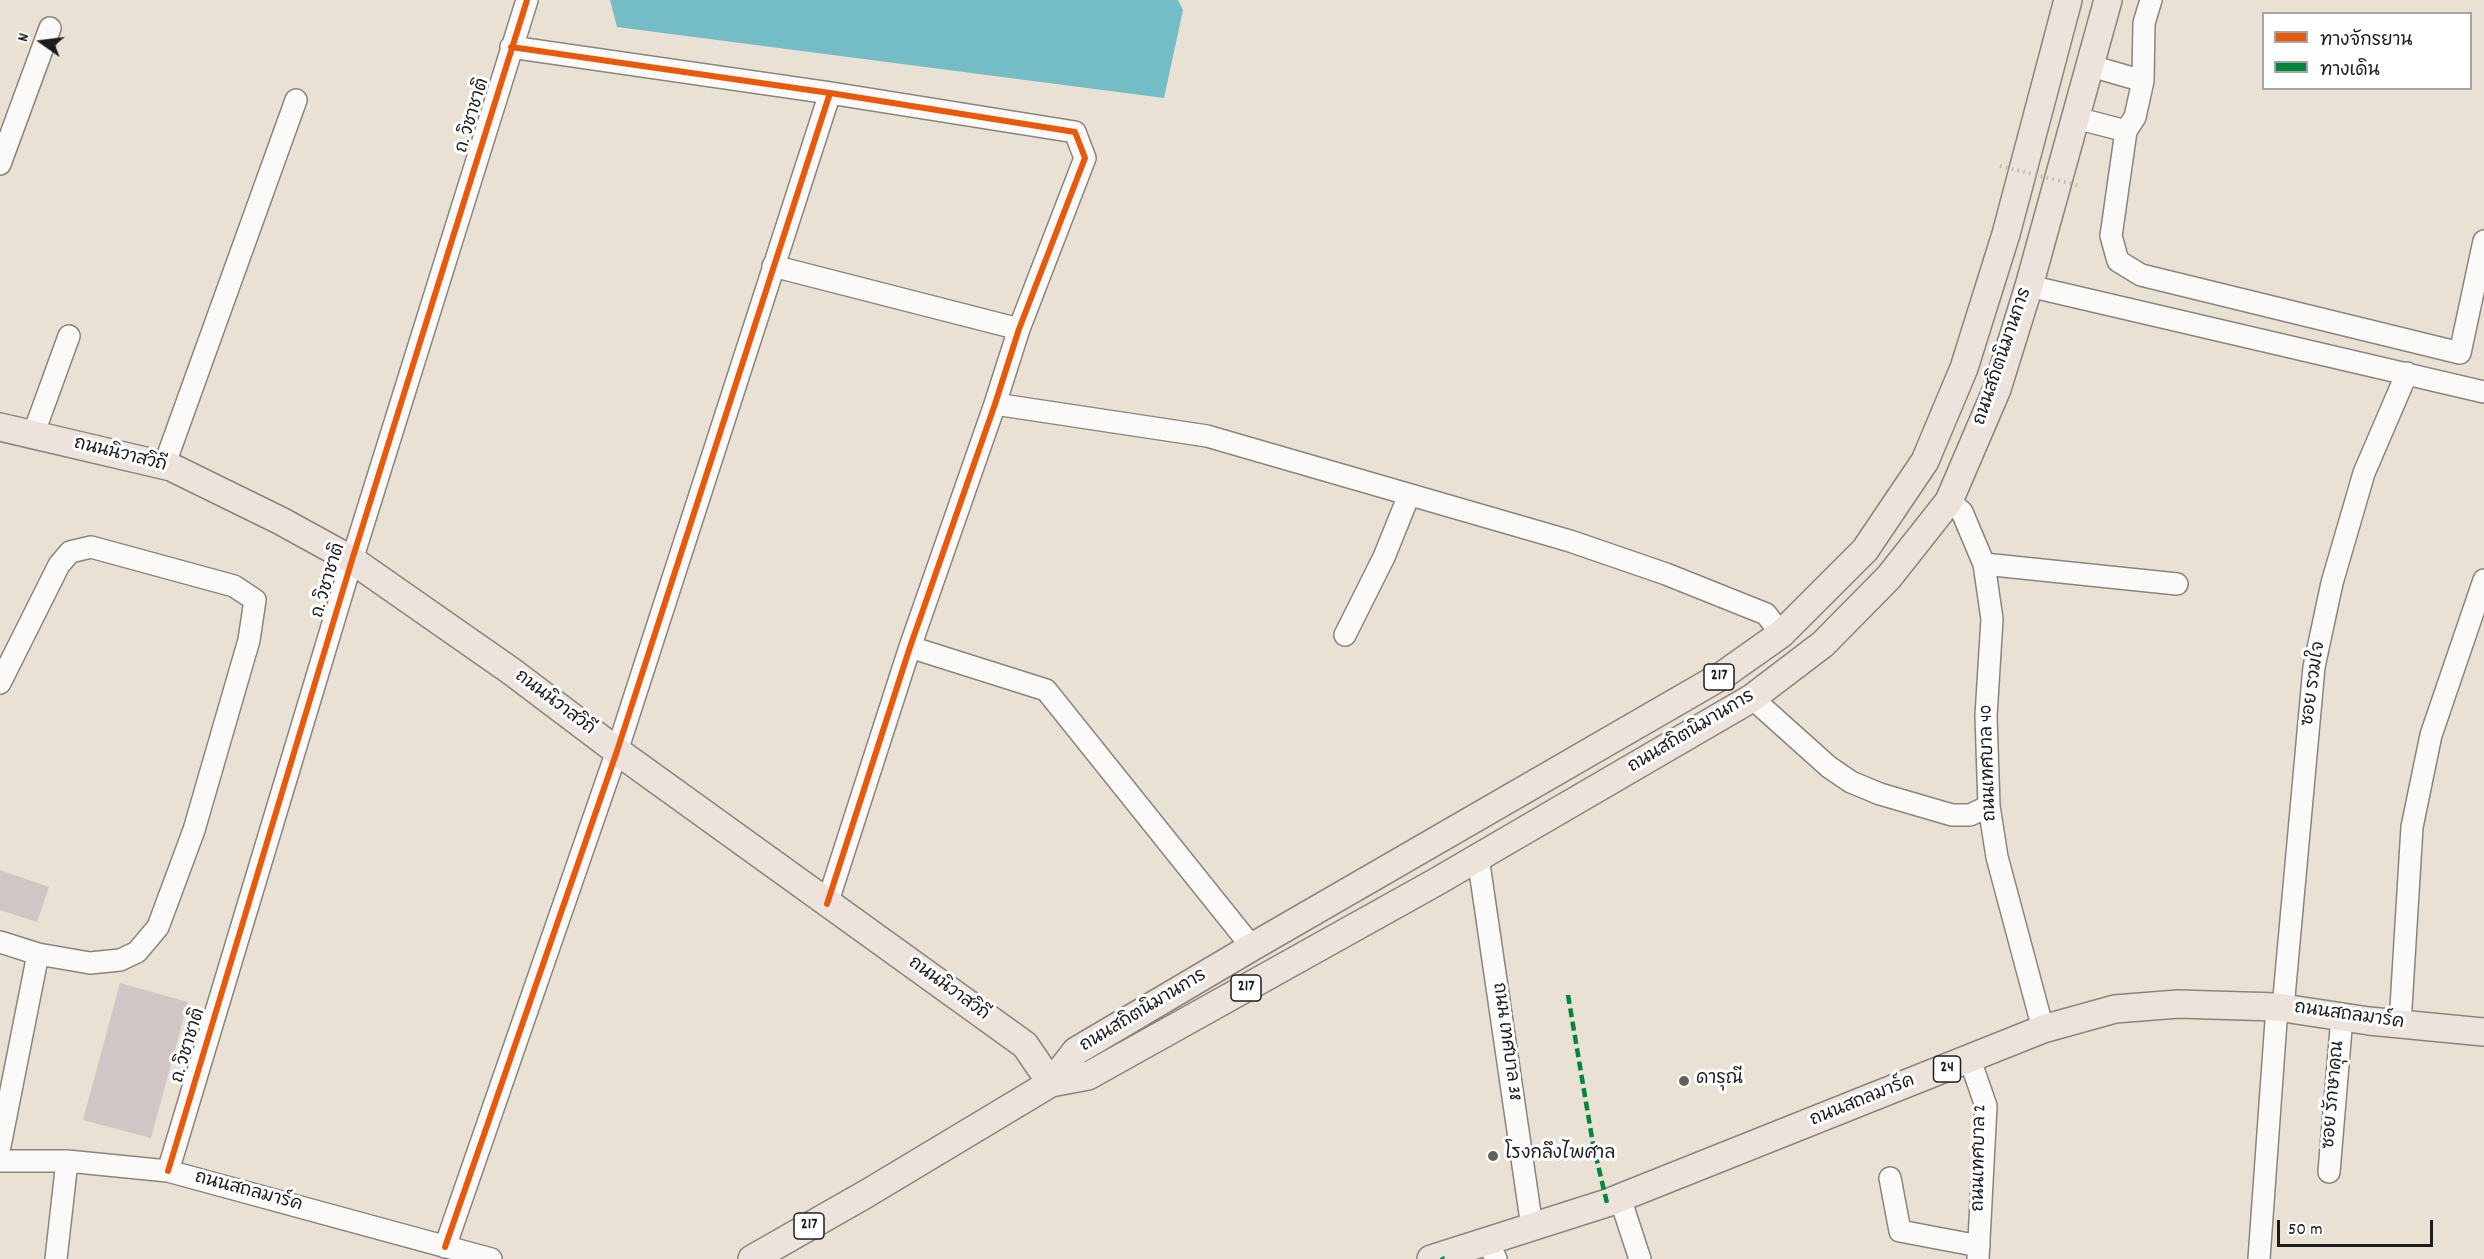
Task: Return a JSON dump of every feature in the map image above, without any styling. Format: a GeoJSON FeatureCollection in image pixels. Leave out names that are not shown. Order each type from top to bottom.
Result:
{"type":"FeatureCollection","features":[{"type":"Feature","properties":{"kind":"main road","name":"ถนนสถิตนิมานการ"},"geometry":{"type":"LineString","coordinates":[[1051,1083],[1076,1051],[1723,675],[1781,634],[1865,550],[1925,461],[1964,368],[2003,245],[2068,0]]}},
{"type":"Feature","properties":{"kind":"main road","name":"ถนนสถิตนิมานการ"},"geometry":{"type":"LineString","coordinates":[[752,1259],[866,1194],[1051,1083],[1088,1076],[1478,857],[1752,698],[1822,644],[1888,577],[1949,501],[1997,389],[2029,286],[2108,0]]}},
{"type":"Feature","properties":{"kind":"main road","name":"ถนนนิวาสวิถี"},"geometry":{"type":"LineString","coordinates":[[0,427],[164,466],[282,521],[352,560],[511,671],[827,904],[1025,1045],[1051,1083]]}},
{"type":"Feature","properties":{"kind":"main road","name":"ถนนสถลมาร์ค"},"geometry":{"type":"LineString","coordinates":[[1431,1259],[1492,1251],[1532,1227],[1620,1198],[2043,1029],[2115,1009],[2178,1004],[2280,1008],[2400,1024],[2484,1032]]}},
{"type":"Feature","properties":{"kind":"street","name":"ถ. วิชาชาติ"},"geometry":{"type":"LineString","coordinates":[[168,1172],[352,560],[527,0]]}},
{"type":"Feature","properties":{"kind":"street"},"geometry":{"type":"LineString","coordinates":[[2151,0],[2144,23],[2143,81],[2135,117],[2126,131],[2111,236],[2118,261],[2141,275],[2460,353],[2484,241]]}},
{"type":"Feature","properties":{"kind":"street"},"geometry":{"type":"LineString","coordinates":[[0,164],[50,28]]}},
{"type":"Feature","properties":{"kind":"street"},"geometry":{"type":"LineString","coordinates":[[511,47],[830,93],[1075,132],[1085,158],[1019,329],[910,647],[827,904]]}},
{"type":"Feature","properties":{"kind":"street"},"geometry":{"type":"LineString","coordinates":[[2091,66],[2143,81]]}},
{"type":"Feature","properties":{"kind":"street"},"geometry":{"type":"LineString","coordinates":[[445,1247],[617,751],[830,93]]}},
{"type":"Feature","properties":{"kind":"street"},"geometry":{"type":"LineString","coordinates":[[164,466],[296,100]]}},
{"type":"Feature","properties":{"kind":"street"},"geometry":{"type":"LineString","coordinates":[[2076,118],[2126,131]]}},
{"type":"Feature","properties":{"kind":"street"},"geometry":{"type":"LineString","coordinates":[[773,266],[1019,329]]}},
{"type":"Feature","properties":{"kind":"street"},"geometry":{"type":"LineString","coordinates":[[2029,286],[2484,392]]}},
{"type":"Feature","properties":{"kind":"street"},"geometry":{"type":"LineString","coordinates":[[33,435],[69,336]]}},
{"type":"Feature","properties":{"kind":"street","name":"ซอย รวมใจ"},"geometry":{"type":"LineString","coordinates":[[2259,1259],[2280,1008],[2314,667],[2332,583],[2364,473],[2407,373]]}},
{"type":"Feature","properties":{"kind":"street"},"geometry":{"type":"LineString","coordinates":[[995,404],[1207,436],[1570,541],[1666,574],[1766,614],[1781,634]]}},
{"type":"Feature","properties":{"kind":"street"},"geometry":{"type":"LineString","coordinates":[[1345,635],[1384,557],[1409,495]]}},
{"type":"Feature","properties":{"kind":"street","name":"ถนนเทศบาล 40"},"geometry":{"type":"LineString","coordinates":[[1949,501],[1962,512],[1984,564],[1992,619],[1986,716],[1989,806],[1997,856],[2043,1029]]}},
{"type":"Feature","properties":{"kind":"street"},"geometry":{"type":"LineString","coordinates":[[0,683],[58,565],[70,552],[91,547],[234,586],[255,600],[249,640],[194,830],[158,927],[136,952],[120,960],[90,963],[38,954],[0,942]]}},
{"type":"Feature","properties":{"kind":"street"},"geometry":{"type":"LineString","coordinates":[[1984,564],[2176,584]]}},
{"type":"Feature","properties":{"kind":"street"},"geometry":{"type":"LineString","coordinates":[[2400,1024],[2412,827],[2431,735],[2484,580]]}},
{"type":"Feature","properties":{"kind":"street"},"geometry":{"type":"LineString","coordinates":[[910,647],[1046,690],[1252,947]]}},
{"type":"Feature","properties":{"kind":"street"},"geometry":{"type":"LineString","coordinates":[[1752,698],[1829,767],[1851,782],[1880,794],[1952,815],[1970,816],[1989,806]]}},
{"type":"Feature","properties":{"kind":"street","name":"ถนน เทศบาล 38"},"geometry":{"type":"LineString","coordinates":[[1478,857],[1532,1227]]}},
{"type":"Feature","properties":{"kind":"street"},"geometry":{"type":"LineString","coordinates":[[0,1146],[38,954]]}},
{"type":"Feature","properties":{"kind":"street","name":"ซอย รักษาคุณ"},"geometry":{"type":"LineString","coordinates":[[2329,1172],[2342,1017]]}},
{"type":"Feature","properties":{"kind":"street","name":"ถนนเทศบาล 2"},"geometry":{"type":"LineString","coordinates":[[1970,1060],[1986,1106],[1978,1252]]}},
{"type":"Feature","properties":{"kind":"street","name":"ถนนสถลมาร์ค"},"geometry":{"type":"LineString","coordinates":[[0,1161],[67,1161],[168,1172],[491,1259]]}},
{"type":"Feature","properties":{"kind":"street"},"geometry":{"type":"LineString","coordinates":[[56,1259],[67,1161]]}},
{"type":"Feature","properties":{"kind":"street"},"geometry":{"type":"LineString","coordinates":[[1890,1178],[1900,1231],[1978,1252]]}},
{"type":"Feature","properties":{"kind":"street"},"geometry":{"type":"LineString","coordinates":[[1620,1198],[1640,1259]]}},
{"type":"Feature","properties":{"kind":"path"},"geometry":{"type":"LineString","coordinates":[[2000,166],[2077,185]]}},
{"type":"Feature","properties":{"kind":"water"},"geometry":{"type":"Polygon","coordinates":[[[610,0],[1178,0],[1183,10],[1164,98],[617,27],[610,0]]]}},
{"type":"Feature","properties":{"kind":"building"},"geometry":{"type":"Polygon","coordinates":[[[0,870],[49,887],[37,922],[0,910],[0,870]]]}},
{"type":"Feature","properties":{"kind":"building"},"geometry":{"type":"Polygon","coordinates":[[[120,983],[188,1002],[151,1138],[83,1120],[120,983]]]}},
{"type":"Feature","properties":{"kind":"marked path"},"geometry":{"type":"LineString","coordinates":[[1568,995],[1593,1144],[1607,1203]]}},
{"type":"Feature","properties":{"kind":"cycle path"},"geometry":{"type":"LineString","coordinates":[[168,1171],[352,560],[527,0]]}},
{"type":"Feature","properties":{"kind":"cycle path"},"geometry":{"type":"LineString","coordinates":[[511,47],[830,93],[1075,132],[1085,158],[1019,329],[910,647],[827,904]]}},
{"type":"Feature","properties":{"kind":"cycle path"},"geometry":{"type":"LineString","coordinates":[[445,1247],[617,751],[830,93]]}},
{"type":"Feature","properties":{"kind":"place","name":"ดารุณี"},"geometry":{"type":"Point","coordinates":[1684,1081]}},
{"type":"Feature","properties":{"kind":"place","name":"โรงกลึงไพศาล"},"geometry":{"type":"Point","coordinates":[1493,1156]}}]}
